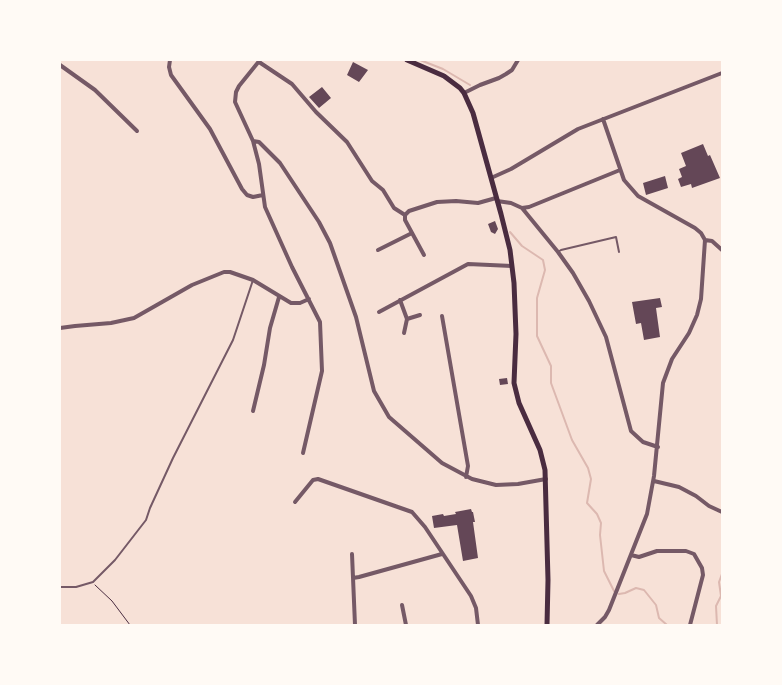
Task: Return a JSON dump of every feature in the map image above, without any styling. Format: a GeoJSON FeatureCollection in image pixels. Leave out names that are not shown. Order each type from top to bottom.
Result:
{"type":"FeatureCollection","features":[{"type":"Feature","properties":{"kind":"main road"},"geometry":{"type":"LineString","coordinates":[[407,60],[444,76],[464,93],[473,113],[510,250],[516,328],[514,383],[519,403],[540,450],[546,479],[547,625]]}},
{"type":"Feature","properties":{"kind":"street"},"geometry":{"type":"LineString","coordinates":[[170,60],[171,75],[210,129],[242,189],[247,195],[253,197],[263,195]]}},
{"type":"Feature","properties":{"kind":"street"},"geometry":{"type":"LineString","coordinates":[[464,93],[506,74],[512,70],[518,60]]}},
{"type":"Feature","properties":{"kind":"street"},"geometry":{"type":"LineString","coordinates":[[303,453],[322,371],[320,322],[276,233],[265,206],[259,164],[253,141],[235,102],[239,86],[259,61],[292,84],[316,112],[348,142],[372,181],[383,190],[394,208],[405,215]]}},
{"type":"Feature","properties":{"kind":"street"},"geometry":{"type":"LineString","coordinates":[[60,65],[95,90],[137,131]]}},
{"type":"Feature","properties":{"kind":"street"},"geometry":{"type":"LineString","coordinates":[[491,178],[511,169],[567,134],[722,73]]}},
{"type":"Feature","properties":{"kind":"street"},"geometry":{"type":"LineString","coordinates":[[597,625],[609,610],[647,514],[654,481],[665,374],[692,327],[699,306],[705,240],[695,228],[638,196],[624,180],[603,119]]}},
{"type":"Feature","properties":{"kind":"street"},"geometry":{"type":"LineString","coordinates":[[253,141],[259,142],[280,163],[315,216],[330,243],[356,317],[374,391],[389,417],[442,463],[466,477],[480,482],[496,484],[518,484],[546,479]]}},
{"type":"Feature","properties":{"kind":"street"},"geometry":{"type":"LineString","coordinates":[[522,208],[529,207],[620,170]]}},
{"type":"Feature","properties":{"kind":"street"},"geometry":{"type":"LineString","coordinates":[[405,215],[409,211],[437,202],[497,200],[522,208],[558,252],[583,289],[606,337],[631,431],[643,442],[658,446]]}},
{"type":"Feature","properties":{"kind":"street"},"geometry":{"type":"LineString","coordinates":[[405,215],[405,220],[424,255]]}},
{"type":"Feature","properties":{"kind":"street"},"geometry":{"type":"LineString","coordinates":[[378,250],[412,233]]}},
{"type":"Feature","properties":{"kind":"street"},"geometry":{"type":"LineString","coordinates":[[705,240],[712,241],[722,250]]}},
{"type":"Feature","properties":{"kind":"street"},"geometry":{"type":"LineString","coordinates":[[379,312],[468,264],[512,266]]}},
{"type":"Feature","properties":{"kind":"street"},"geometry":{"type":"LineString","coordinates":[[60,328],[111,323],[134,318],[192,286],[224,272],[230,272],[252,280],[291,303],[300,303],[309,299]]}},
{"type":"Feature","properties":{"kind":"street"},"geometry":{"type":"LineString","coordinates":[[253,411],[264,365],[270,328],[279,297]]}},
{"type":"Feature","properties":{"kind":"street"},"geometry":{"type":"LineString","coordinates":[[400,300],[407,319],[404,333]]}},
{"type":"Feature","properties":{"kind":"street"},"geometry":{"type":"LineString","coordinates":[[407,319],[420,315]]}},
{"type":"Feature","properties":{"kind":"street"},"geometry":{"type":"LineString","coordinates":[[442,316],[468,466],[466,477]]}},
{"type":"Feature","properties":{"kind":"street"},"geometry":{"type":"LineString","coordinates":[[295,502],[313,480],[318,479],[413,513],[471,596],[476,608],[478,625]]}},
{"type":"Feature","properties":{"kind":"street"},"geometry":{"type":"LineString","coordinates":[[654,481],[679,487],[722,512]]}},
{"type":"Feature","properties":{"kind":"street"},"geometry":{"type":"LineString","coordinates":[[632,554],[640,557],[657,551],[686,551],[694,554],[702,568],[703,575],[690,625]]}},
{"type":"Feature","properties":{"kind":"street"},"geometry":{"type":"LineString","coordinates":[[352,554],[355,625]]}},
{"type":"Feature","properties":{"kind":"street"},"geometry":{"type":"LineString","coordinates":[[353,578],[442,554]]}},
{"type":"Feature","properties":{"kind":"street"},"geometry":{"type":"LineString","coordinates":[[402,605],[406,625]]}},
{"type":"Feature","properties":{"kind":"lane"},"geometry":{"type":"LineString","coordinates":[[558,252],[616,237],[619,252]]}},
{"type":"Feature","properties":{"kind":"lane"},"geometry":{"type":"LineString","coordinates":[[60,587],[76,587],[93,582],[115,560],[146,520],[173,458],[233,340],[252,280]]}},
{"type":"Feature","properties":{"kind":"path"},"geometry":{"type":"LineString","coordinates":[[93,582],[112,601],[130,625]]}},
{"type":"Feature","properties":{"kind":"building"},"geometry":{"type":"Polygon","coordinates":[[[353,62],[368,70],[359,82],[347,75],[353,62]]]}},
{"type":"Feature","properties":{"kind":"building"},"geometry":{"type":"Polygon","coordinates":[[[322,87],[331,98],[319,108],[309,97],[322,87]]]}},
{"type":"Feature","properties":{"kind":"building"},"geometry":{"type":"Polygon","coordinates":[[[703,144],[720,178],[692,188],[691,184],[681,187],[678,179],[682,177],[679,169],[686,166],[681,153],[703,144]]]}},
{"type":"Feature","properties":{"kind":"building"},"geometry":{"type":"Polygon","coordinates":[[[665,176],[668,188],[646,195],[643,183],[665,176]]]}},
{"type":"Feature","properties":{"kind":"building"},"geometry":{"type":"Polygon","coordinates":[[[495,221],[498,229],[495,234],[491,232],[488,224],[495,221]]]}},
{"type":"Feature","properties":{"kind":"building"},"geometry":{"type":"Polygon","coordinates":[[[660,298],[662,307],[656,308],[660,337],[644,340],[641,323],[636,324],[632,302],[660,298]]]}},
{"type":"Feature","properties":{"kind":"building"},"geometry":{"type":"Polygon","coordinates":[[[507,378],[508,384],[500,385],[499,379],[507,378]]]}},
{"type":"Feature","properties":{"kind":"building"},"geometry":{"type":"Polygon","coordinates":[[[471,509],[475,522],[473,522],[478,558],[463,561],[457,525],[434,528],[432,516],[456,514],[455,512],[471,509]]]}},
{"type":"Feature","properties":{"kind":"waterway"},"geometry":{"type":"LineString","coordinates":[[420,60],[443,69],[470,85]]}},
{"type":"Feature","properties":{"kind":"waterway"},"geometry":{"type":"LineString","coordinates":[[510,232],[522,246],[543,260],[545,270],[537,298],[537,336],[551,366],[551,383],[572,440],[588,468],[591,479],[587,503],[597,514],[601,523],[600,535],[604,571],[614,591]]}},
{"type":"Feature","properties":{"kind":"waterway"},"geometry":{"type":"LineString","coordinates":[[717,625],[716,606],[721,596],[719,582],[722,574]]}},
{"type":"Feature","properties":{"kind":"waterway"},"geometry":{"type":"LineString","coordinates":[[619,594],[636,588],[644,590],[656,605],[659,618],[667,625]]}}]}
